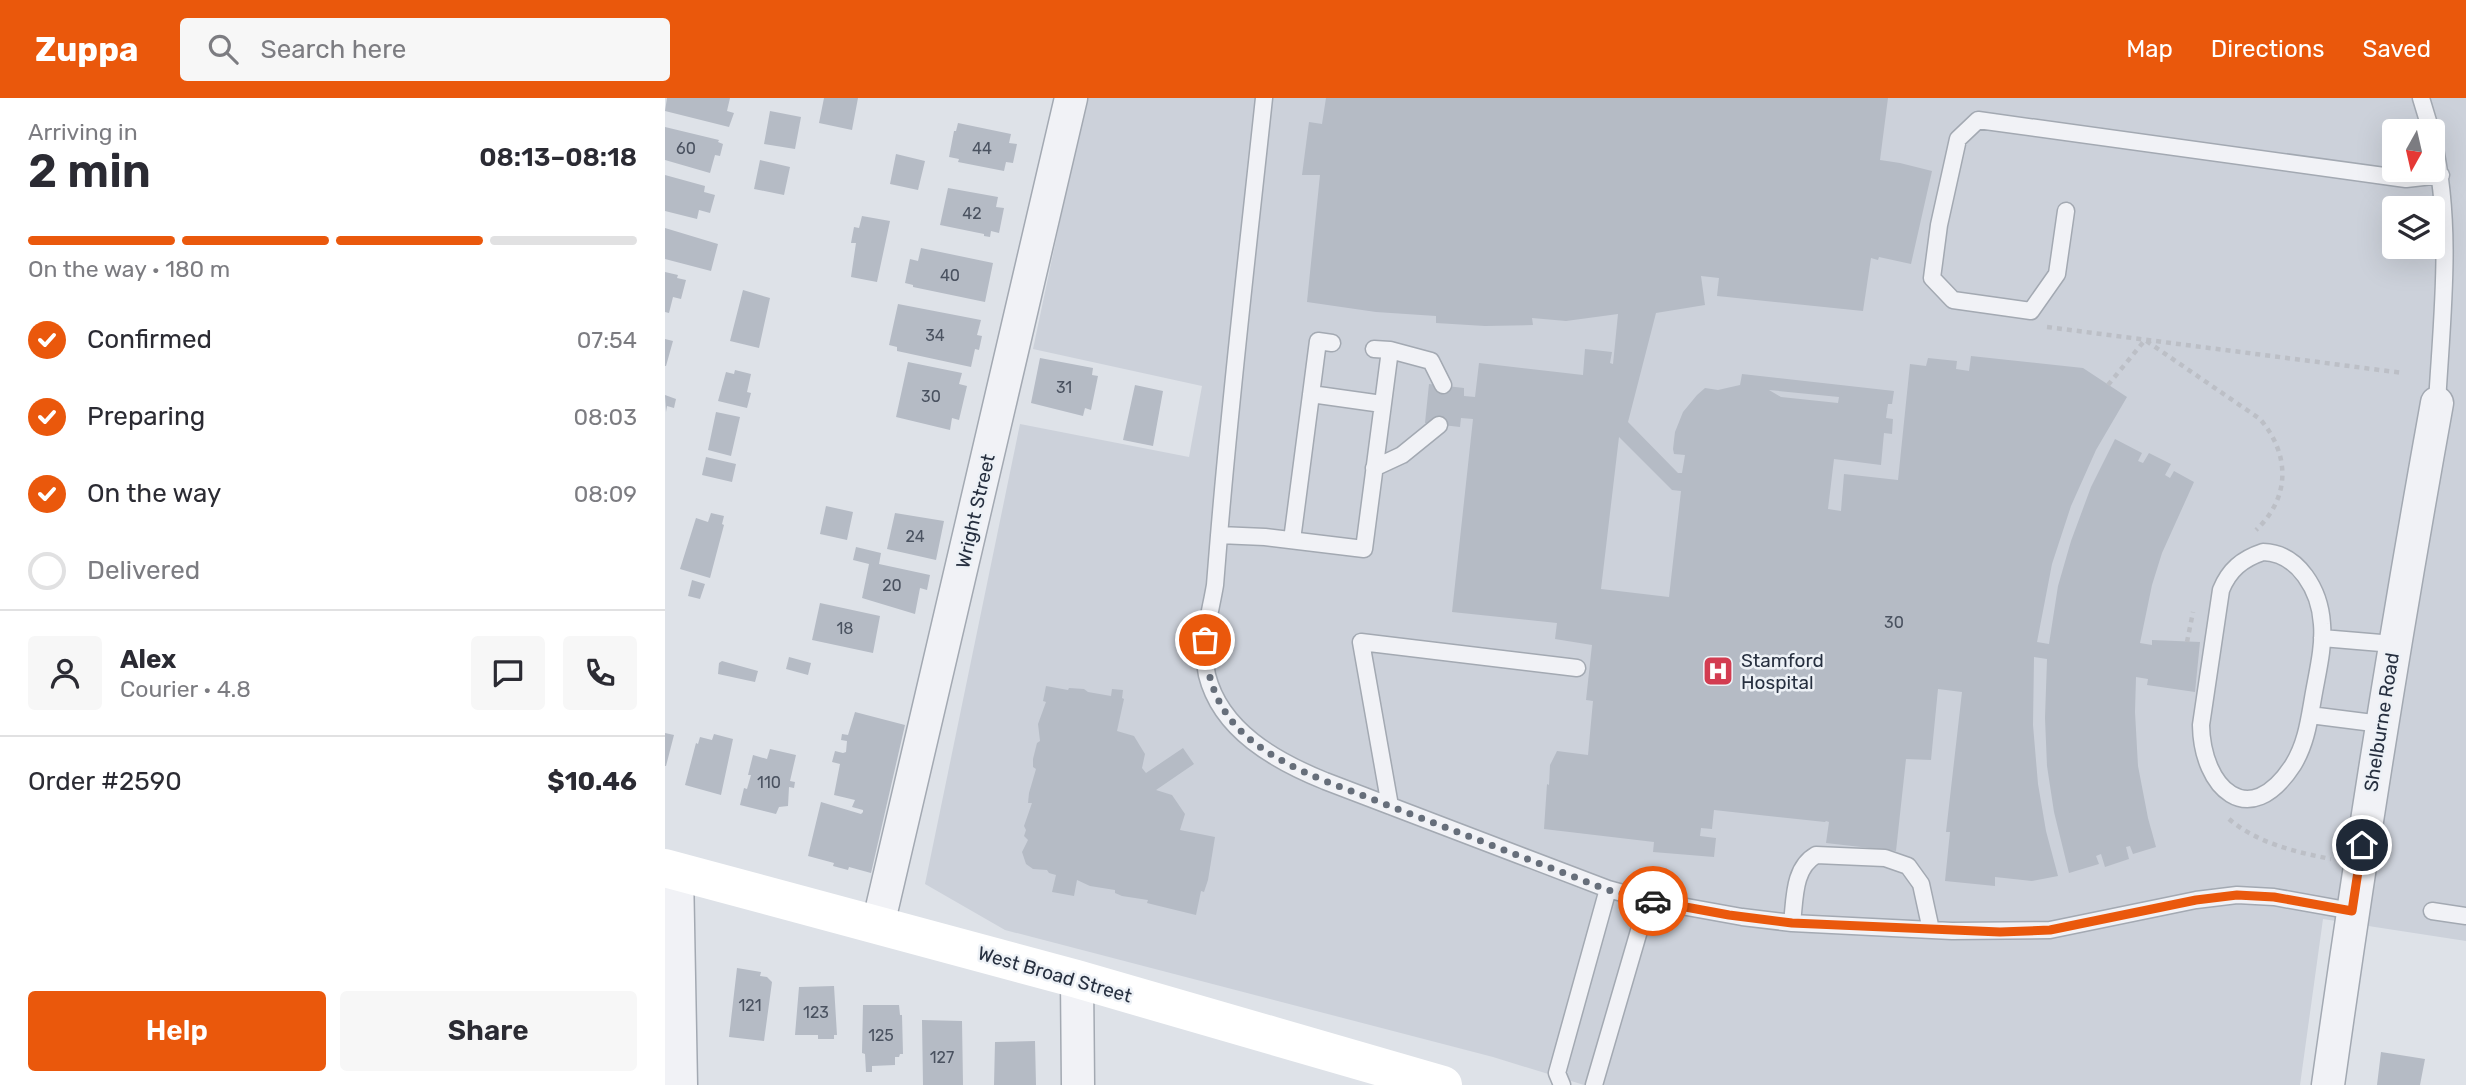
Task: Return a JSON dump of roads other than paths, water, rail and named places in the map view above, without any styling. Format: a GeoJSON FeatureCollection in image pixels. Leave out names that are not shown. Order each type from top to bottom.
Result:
{"type":"FeatureCollection","features":[{"type":"Feature","properties":{"kind":"main road","name":"West Broad Street"},"geometry":{"type":"LineString","coordinates":[[671,870],[1077,979],[1443,1085]]}},
{"type":"Feature","properties":{"kind":"street","name":"Wright Street"},"geometry":{"type":"LineString","coordinates":[[879,925],[1071,98]]}},
{"type":"Feature","properties":{"kind":"street","name":"Shelburne Road"},"geometry":{"type":"LineString","coordinates":[[2328,1085],[2393,645],[2437,403]]}},
{"type":"Feature","properties":{"kind":"street"},"geometry":{"type":"LineString","coordinates":[[671,870],[681,1085]]}},
{"type":"Feature","properties":{"kind":"street"},"geometry":{"type":"LineString","coordinates":[[1077,979],[1078,1085]]}},
{"type":"Feature","properties":{"kind":"lane"},"geometry":{"type":"LineString","coordinates":[[1264,98],[1205,651],[1207,675],[1224,712],[1253,742],[1287,764],[1608,890],[1729,915],[1792,923],[2000,932],[2050,930],[2196,900],[2237,895],[2274,897],[2352,911]]}},
{"type":"Feature","properties":{"kind":"lane"},"geometry":{"type":"LineString","coordinates":[[2421,98],[2427,119]]}},
{"type":"Feature","properties":{"kind":"lane"},"geometry":{"type":"LineString","coordinates":[[2066,211],[2057,274],[2031,311],[1953,300],[1932,278],[1939,225],[1958,139],[1978,120],[2382,175]]}},
{"type":"Feature","properties":{"kind":"lane"},"geometry":{"type":"LineString","coordinates":[[2437,403],[2445,267],[2441,182]]}},
{"type":"Feature","properties":{"kind":"lane"},"geometry":{"type":"LineString","coordinates":[[1292,540],[1318,341],[1332,343]]}},
{"type":"Feature","properties":{"kind":"lane"},"geometry":{"type":"LineString","coordinates":[[1219,535],[1364,549],[1383,404],[1382,349],[1431,361],[1443,385]]}},
{"type":"Feature","properties":{"kind":"lane"},"geometry":{"type":"LineString","coordinates":[[1311,394],[1383,404]]}},
{"type":"Feature","properties":{"kind":"lane"},"geometry":{"type":"LineString","coordinates":[[1374,468],[1402,455],[1439,425]]}},
{"type":"Feature","properties":{"kind":"lane"},"geometry":{"type":"LineString","coordinates":[[2263,552],[2279,553],[2297,565],[2312,586],[2320,610],[2322,638],[2310,715],[2301,751],[2287,774],[2272,789],[2248,799],[2233,796],[2221,787],[2206,757],[2201,724],[2218,600],[2231,571],[2246,558],[2263,552]]}},
{"type":"Feature","properties":{"kind":"lane"},"geometry":{"type":"LineString","coordinates":[[2322,638],[2393,645]]}},
{"type":"Feature","properties":{"kind":"lane"},"geometry":{"type":"LineString","coordinates":[[1391,806],[1361,642],[1577,668]]}},
{"type":"Feature","properties":{"kind":"lane"},"geometry":{"type":"LineString","coordinates":[[2310,715],[2381,724]]}},
{"type":"Feature","properties":{"kind":"lane"},"geometry":{"type":"LineString","coordinates":[[1792,923],[1800,869],[1808,859],[1815,855],[1885,858],[1907,866],[1921,884],[1931,930]]}},
{"type":"Feature","properties":{"kind":"lane"},"geometry":{"type":"LineString","coordinates":[[1562,1085],[1557,1073],[1608,890]]}},
{"type":"Feature","properties":{"kind":"lane"},"geometry":{"type":"LineString","coordinates":[[1594,1085],[1648,900]]}},
{"type":"Feature","properties":{"kind":"lane"},"geometry":{"type":"LineString","coordinates":[[2432,911],[2466,916]]}},
{"type":"Feature","properties":{"kind":"place","name":"Stamford Hospital"},"geometry":{"type":"Point","coordinates":[1718,671]}}]}
